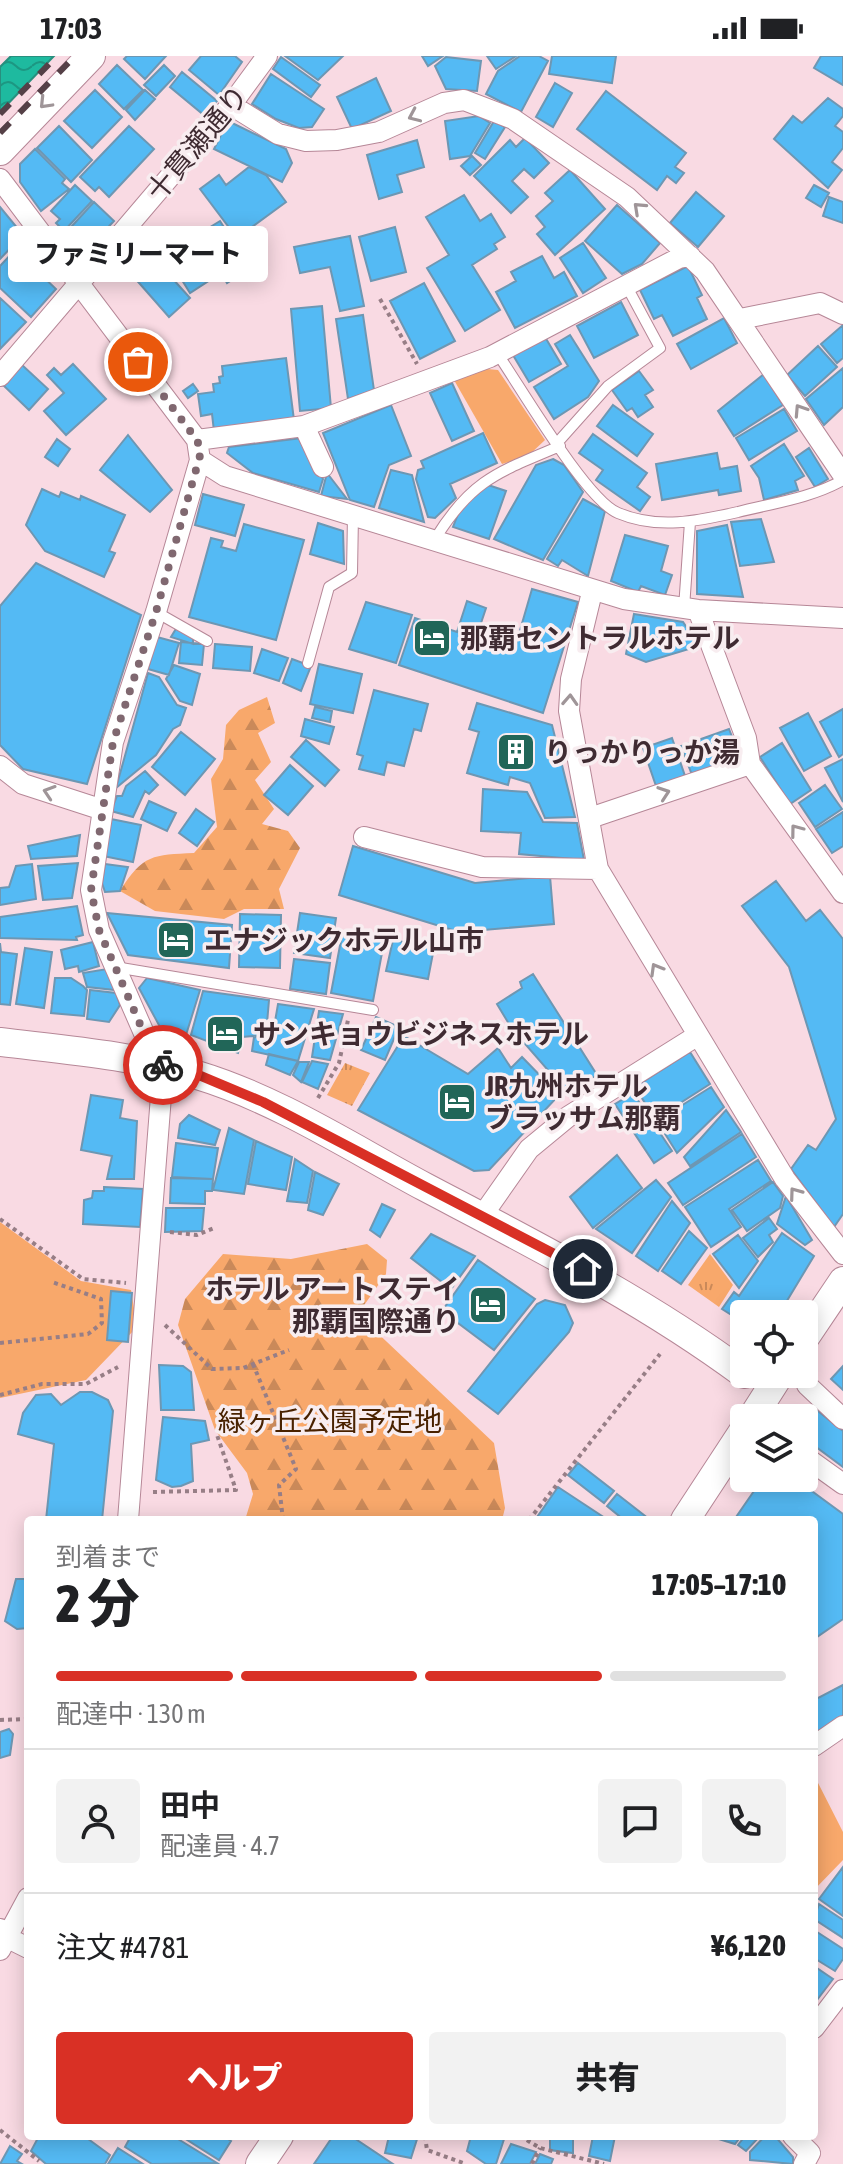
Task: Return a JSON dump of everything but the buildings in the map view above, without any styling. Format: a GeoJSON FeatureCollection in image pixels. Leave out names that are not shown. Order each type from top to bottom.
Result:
{"type":"FeatureCollection","features":[{"type":"Feature","properties":{"kind":"street"},"geometry":{"type":"LineString","coordinates":[[0,151],[91,56]]}},
{"type":"Feature","properties":{"kind":"street","name":"十貫瀬通り"},"geometry":{"type":"LineString","coordinates":[[0,376],[231,105],[262,58]]}},
{"type":"Feature","properties":{"kind":"street"},"geometry":{"type":"LineString","coordinates":[[231,105],[278,134],[306,141],[337,140],[379,132],[444,103],[464,100],[513,119],[627,197],[705,271],[843,477]]}},
{"type":"Feature","properties":{"kind":"street"},"geometry":{"type":"LineString","coordinates":[[0,179],[199,450],[225,476],[252,487],[435,539],[592,592],[691,609],[843,618]]}},
{"type":"Feature","properties":{"kind":"street"},"geometry":{"type":"LineString","coordinates":[[199,450],[304,426],[497,353],[626,285],[690,256]]}},
{"type":"Feature","properties":{"kind":"street"},"geometry":{"type":"LineString","coordinates":[[740,319],[820,303],[843,314]]}},
{"type":"Feature","properties":{"kind":"street"},"geometry":{"type":"LineString","coordinates":[[304,426],[323,467]]}},
{"type":"Feature","properties":{"kind":"street"},"geometry":{"type":"LineString","coordinates":[[128,1516],[161,1119],[157,1063],[92,910],[91,890],[113,742],[156,612],[199,450]]}},
{"type":"Feature","properties":{"kind":"street"},"geometry":{"type":"LineString","coordinates":[[592,592],[571,679],[569,711],[598,869],[695,1037],[785,1179],[843,1254]]}},
{"type":"Feature","properties":{"kind":"street"},"geometry":{"type":"LineString","coordinates":[[691,609],[746,738],[750,764],[843,893]]}},
{"type":"Feature","properties":{"kind":"street"},"geometry":{"type":"LineString","coordinates":[[590,818],[750,764]]}},
{"type":"Feature","properties":{"kind":"street"},"geometry":{"type":"LineString","coordinates":[[0,766],[23,784],[103,810]]}},
{"type":"Feature","properties":{"kind":"street"},"geometry":{"type":"LineString","coordinates":[[364,837],[482,867],[598,869]]}},
{"type":"Feature","properties":{"kind":"street"},"geometry":{"type":"LineString","coordinates":[[482,1216],[529,1149],[569,1116],[695,1037]]}},
{"type":"Feature","properties":{"kind":"street"},"geometry":{"type":"LineString","coordinates":[[0,1042],[157,1063],[201,1076],[263,1102],[614,1288],[730,1365]]}},
{"type":"Feature","properties":{"kind":"street"},"geometry":{"type":"LineString","coordinates":[[818,1322],[840,1294]]}},
{"type":"Feature","properties":{"kind":"street"},"geometry":{"type":"LineString","coordinates":[[810,1388],[843,1419]]}},
{"type":"Feature","properties":{"kind":"street"},"geometry":{"type":"LineString","coordinates":[[688,1516],[730,1451]]}},
{"type":"Feature","properties":{"kind":"street"},"geometry":{"type":"LineString","coordinates":[[818,1466],[843,1484]]}},
{"type":"Feature","properties":{"kind":"street"},"geometry":{"type":"LineString","coordinates":[[818,1743],[843,1726]]}},
{"type":"Feature","properties":{"kind":"street"},"geometry":{"type":"LineString","coordinates":[[24,1905],[3,1939],[24,1947]]}},
{"type":"Feature","properties":{"kind":"street"},"geometry":{"type":"LineString","coordinates":[[818,2023],[843,1990]]}},
{"type":"Feature","properties":{"kind":"street"},"geometry":{"type":"LineString","coordinates":[[260,2164],[276,2140]]}},
{"type":"Feature","properties":{"kind":"street"},"geometry":{"type":"LineString","coordinates":[[796,2140],[812,2160]]}},
{"type":"Feature","properties":{"kind":"lane"},"geometry":{"type":"LineString","coordinates":[[435,539],[452,511],[488,477],[559,444],[608,386],[660,348],[626,285]]}},
{"type":"Feature","properties":{"kind":"lane"},"geometry":{"type":"LineString","coordinates":[[497,353],[589,487],[616,512],[659,524],[690,522],[821,492],[843,477]]}},
{"type":"Feature","properties":{"kind":"lane"},"geometry":{"type":"LineString","coordinates":[[308,663],[329,587],[352,573],[353,515]]}},
{"type":"Feature","properties":{"kind":"lane"},"geometry":{"type":"LineString","coordinates":[[690,522],[691,609]]}},
{"type":"Feature","properties":{"kind":"lane"},"geometry":{"type":"LineString","coordinates":[[156,612],[207,641]]}},
{"type":"Feature","properties":{"kind":"lane"},"geometry":{"type":"LineString","coordinates":[[114,967],[373,1010]]}},
{"type":"Feature","properties":{"kind":"path"},"geometry":{"type":"LineString","coordinates":[[380,299],[426,380]]}},
{"type":"Feature","properties":{"kind":"path"},"geometry":{"type":"LineString","coordinates":[[318,1098],[339,1063],[350,1006]]}},
{"type":"Feature","properties":{"kind":"path"},"geometry":{"type":"LineString","coordinates":[[0,1219],[83,1279],[147,1285]]}},
{"type":"Feature","properties":{"kind":"path"},"geometry":{"type":"LineString","coordinates":[[152,1229],[197,1235],[214,1228]]}},
{"type":"Feature","properties":{"kind":"path"},"geometry":{"type":"LineString","coordinates":[[0,1343],[88,1334],[102,1323],[101,1299],[52,1282]]}},
{"type":"Feature","properties":{"kind":"path"},"geometry":{"type":"LineString","coordinates":[[146,1307],[212,1369],[253,1364],[289,1350]]}},
{"type":"Feature","properties":{"kind":"path"},"geometry":{"type":"LineString","coordinates":[[0,1395],[42,1384],[86,1384],[142,1354]]}},
{"type":"Feature","properties":{"kind":"path"},"geometry":{"type":"LineString","coordinates":[[532,1516],[660,1354]]}},
{"type":"Feature","properties":{"kind":"path"},"geometry":{"type":"LineString","coordinates":[[253,1364],[296,1469],[279,1485],[283,1516]]}},
{"type":"Feature","properties":{"kind":"path"},"geometry":{"type":"LineString","coordinates":[[130,1493],[236,1490],[217,1435]]}},
{"type":"Feature","properties":{"kind":"path"},"geometry":{"type":"LineString","coordinates":[[0,1720],[24,1719]]}},
{"type":"Feature","properties":{"kind":"path"},"geometry":{"type":"LineString","coordinates":[[0,2130],[39,2161]]}},
{"type":"Feature","properties":{"kind":"path"},"geometry":{"type":"LineString","coordinates":[[426,2140],[427,2150],[466,2164]]}},
{"type":"Feature","properties":{"kind":"path"},"geometry":{"type":"LineString","coordinates":[[527,2140],[540,2148],[604,2164]]}},
{"type":"Feature","properties":{"kind":"path"},"geometry":{"type":"LineString","coordinates":[[532,2164],[540,2148]]}},
{"type":"Feature","properties":{"kind":"green space"},"geometry":{"type":"Polygon","coordinates":[[[487,369],[498,370],[545,440],[528,456],[502,464],[454,380],[487,369]]]}},
{"type":"Feature","properties":{"kind":"green space"},"geometry":{"type":"Polygon","coordinates":[[[267,697],[275,723],[258,733],[271,762],[255,780],[274,809],[262,824],[288,831],[300,848],[279,889],[284,909],[244,909],[224,919],[155,911],[120,891],[143,863],[159,856],[194,853],[217,827],[211,779],[223,759],[226,725],[239,710],[267,697]]]}},
{"type":"Feature","properties":{"kind":"green space"},"geometry":{"type":"Polygon","coordinates":[[[345,1063],[370,1073],[352,1106],[327,1095],[345,1063]]]}},
{"type":"Feature","properties":{"kind":"green space"},"geometry":{"type":"Polygon","coordinates":[[[0,1222],[81,1281],[131,1290],[137,1327],[86,1380],[0,1398],[0,1222]]]}},
{"type":"Feature","properties":{"kind":"green space","name":"緑ヶ丘公園予定地"},"geometry":{"type":"Polygon","coordinates":[[[367,1244],[387,1260],[386,1274],[360,1311],[369,1325],[494,1443],[505,1508],[503,1516],[246,1516],[253,1494],[247,1473],[215,1430],[178,1325],[185,1299],[223,1254],[291,1259],[367,1244]]]}},
{"type":"Feature","properties":{"kind":"green space"},"geometry":{"type":"Polygon","coordinates":[[[710,1254],[733,1285],[719,1307],[688,1285],[710,1254]]]}},
{"type":"Feature","properties":{"kind":"green space"},"geometry":{"type":"Polygon","coordinates":[[[818,1783],[843,1832],[843,1860],[818,1886],[818,1783]]]}},
{"type":"Feature","properties":{"kind":"water"},"geometry":{"type":"Polygon","coordinates":[[[11,56],[54,56],[0,112],[0,67],[11,56]]]}},
{"type":"Feature","properties":{"kind":"railway"},"geometry":{"type":"LineString","coordinates":[[0,114],[57,56]]}},
{"type":"Feature","properties":{"kind":"railway"},"geometry":{"type":"LineString","coordinates":[[0,133],[75,56]]}},
{"type":"Feature","properties":{"kind":"way so far"},"geometry":{"type":"LineString","coordinates":[[138,362],[197,440],[201,452],[156,612],[113,742],[91,890],[92,910],[114,967],[157,1063],[163,1065]]}},
{"type":"Feature","properties":{"kind":"place","name":"ファミリーマート"},"geometry":{"type":"Point","coordinates":[138,362]}},
{"type":"Feature","properties":{"kind":"place","name":"那覇セントラルホテル"},"geometry":{"type":"Point","coordinates":[432,638]}},
{"type":"Feature","properties":{"kind":"place","name":"りっかりっか湯"},"geometry":{"type":"Point","coordinates":[516,752]}},
{"type":"Feature","properties":{"kind":"place","name":"エナジックホテル山市"},"geometry":{"type":"Point","coordinates":[176,940]}},
{"type":"Feature","properties":{"kind":"place","name":"サンキョウビジネスホテル"},"geometry":{"type":"Point","coordinates":[225,1034]}},
{"type":"Feature","properties":{"kind":"place","name":"JR九州ホテル ブラッサム那覇"},"geometry":{"type":"Point","coordinates":[457,1102]}},
{"type":"Feature","properties":{"kind":"place","name":"ホテル アートステイ 那覇国際通り"},"geometry":{"type":"Point","coordinates":[488,1305]}},
{"type":"Feature","properties":{"kind":"route"},"geometry":{"type":"LineString","coordinates":[[163,1065],[201,1076],[263,1102],[583,1269]]}}]}
